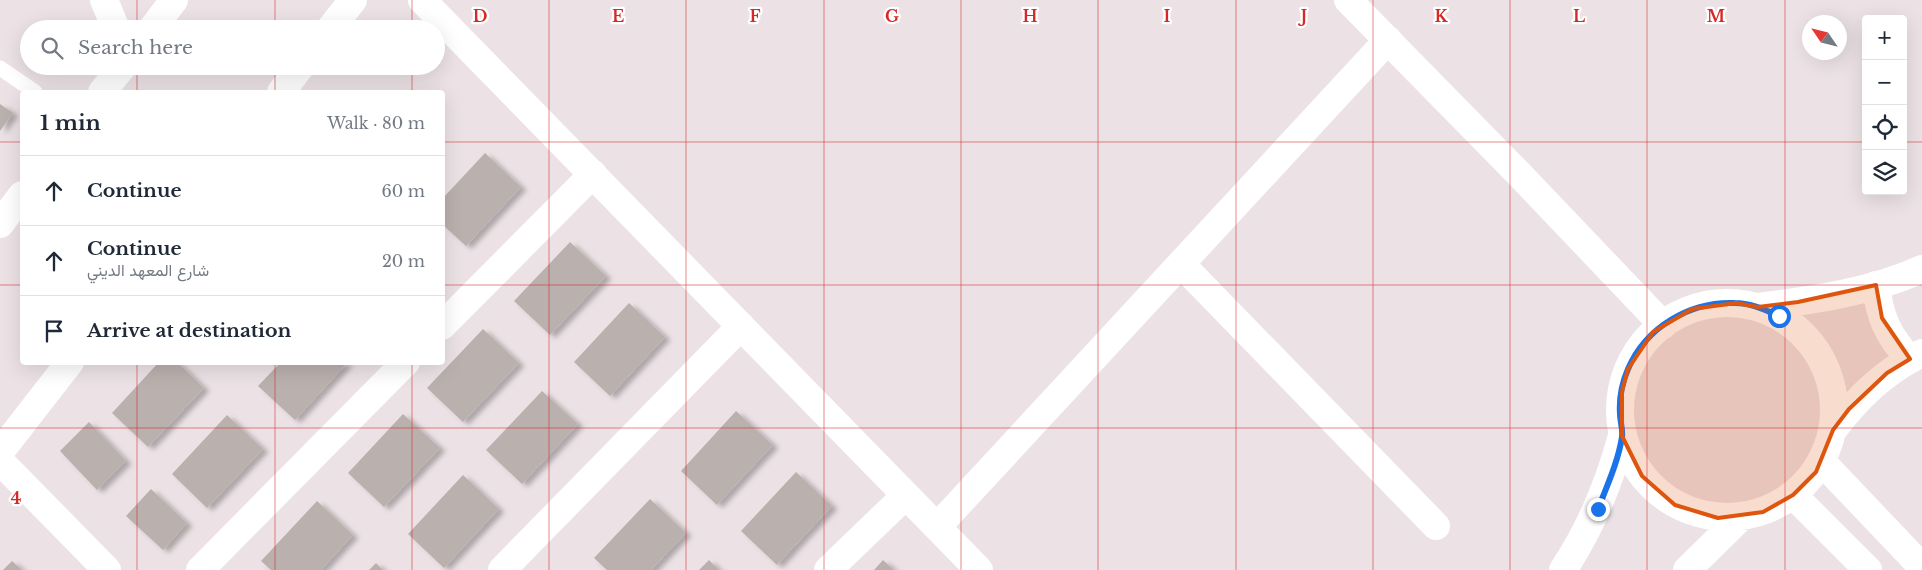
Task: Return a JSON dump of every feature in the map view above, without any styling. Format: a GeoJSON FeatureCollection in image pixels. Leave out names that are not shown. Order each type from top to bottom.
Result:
{"type":"FeatureCollection","features":[{"type":"Feature","properties":{"kind":"street"},"geometry":{"type":"LineString","coordinates":[[104,0],[112,20]]}},
{"type":"Feature","properties":{"kind":"street"},"geometry":{"type":"LineString","coordinates":[[159,20],[174,0]]}},
{"type":"Feature","properties":{"kind":"street"},"geometry":{"type":"LineString","coordinates":[[337,20],[353,0]]}},
{"type":"Feature","properties":{"kind":"street"},"geometry":{"type":"LineString","coordinates":[[422,0],[442,20]]}},
{"type":"Feature","properties":{"kind":"street"},"geometry":{"type":"LineString","coordinates":[[1348,0],[1663,325]]}},
{"type":"Feature","properties":{"kind":"street"},"geometry":{"type":"LineString","coordinates":[[445,23],[979,570]]}},
{"type":"Feature","properties":{"kind":"street"},"geometry":{"type":"LineString","coordinates":[[937,527],[1388,40]]}},
{"type":"Feature","properties":{"kind":"street"},"geometry":{"type":"LineString","coordinates":[[104,90],[116,75]]}},
{"type":"Feature","properties":{"kind":"street"},"geometry":{"type":"LineString","coordinates":[[282,90],[294,75]]}},
{"type":"Feature","properties":{"kind":"street"},"geometry":{"type":"LineString","coordinates":[[445,323],[593,174]]}},
{"type":"Feature","properties":{"kind":"street"},"geometry":{"type":"LineString","coordinates":[[0,224],[20,199]]}},
{"type":"Feature","properties":{"kind":"street"},"geometry":{"type":"LineString","coordinates":[[1181,264],[1436,526]]}},
{"type":"Feature","properties":{"kind":"street"},"geometry":{"type":"LineString","coordinates":[[1758,307],[1798,302],[1876,285],[1922,269]]}},
{"type":"Feature","properties":{"kind":"street"},"geometry":{"type":"LineString","coordinates":[[1876,285],[1878,302],[1885,325],[1898,347],[1916,356]]}},
{"type":"Feature","properties":{"kind":"street"},"geometry":{"type":"LineString","coordinates":[[1736,303],[1758,307],[1779,316],[1798,328],[1813,344],[1824,364],[1832,385],[1835,408],[1833,430],[1822,462],[1816,472],[1784,502],[1763,512],[1741,517],[1718,518],[1696,514],[1676,505],[1657,492],[1642,476],[1630,457],[1622,436],[1620,414],[1622,391],[1628,369],[1639,349],[1654,332],[1672,318],[1692,309],[1714,304],[1736,303]]}},
{"type":"Feature","properties":{"kind":"street"},"geometry":{"type":"LineString","coordinates":[[502,570],[741,326]]}},
{"type":"Feature","properties":{"kind":"street"},"geometry":{"type":"LineString","coordinates":[[1833,430],[1866,390],[1887,373],[1916,356]]}},
{"type":"Feature","properties":{"kind":"street"},"geometry":{"type":"LineString","coordinates":[[0,452],[68,365]]}},
{"type":"Feature","properties":{"kind":"street"},"geometry":{"type":"LineString","coordinates":[[200,570],[403,365]]}},
{"type":"Feature","properties":{"kind":"street"},"geometry":{"type":"LineString","coordinates":[[1563,570],[1580,544],[1598,509],[1612,473],[1622,436]]}},
{"type":"Feature","properties":{"kind":"street"},"geometry":{"type":"LineString","coordinates":[[0,461],[107,570]]}},
{"type":"Feature","properties":{"kind":"street"},"geometry":{"type":"LineString","coordinates":[[1822,462],[1922,567]]}},
{"type":"Feature","properties":{"kind":"street"},"geometry":{"type":"LineString","coordinates":[[828,570],[906,495]]}},
{"type":"Feature","properties":{"kind":"street"},"geometry":{"type":"LineString","coordinates":[[1793,495],[1868,570]]}},
{"type":"Feature","properties":{"kind":"street"},"geometry":{"type":"LineString","coordinates":[[1687,570],[1741,517]]}},
{"type":"Feature","properties":{"kind":"lane"},"geometry":{"type":"LineString","coordinates":[[0,68],[31,90]]}},
{"type":"Feature","properties":{"kind":"highlighted area"},"geometry":{"type":"Polygon","coordinates":[[[1876,285],[1882,318],[1910,359],[1887,373],[1849,409],[1833,430],[1816,472],[1793,495],[1763,512],[1718,518],[1675,505],[1642,476],[1622,436],[1622,391],[1628,369],[1653,332],[1692,309],[1736,303],[1758,307],[1798,302],[1876,285]]]}},
{"type":"Feature","properties":{"kind":"building"},"geometry":{"type":"Polygon","coordinates":[[[0,104],[13,113],[0,131],[0,104]]]}},
{"type":"Feature","properties":{"kind":"building"},"geometry":{"type":"Polygon","coordinates":[[[485,153],[521,187],[466,246],[445,227],[445,196],[485,153]]]}},
{"type":"Feature","properties":{"kind":"building"},"geometry":{"type":"Polygon","coordinates":[[[570,242],[606,276],[550,335],[514,301],[570,242]]]}},
{"type":"Feature","properties":{"kind":"building"},"geometry":{"type":"Polygon","coordinates":[[[629,303],[665,337],[610,396],[574,362],[629,303]]]}},
{"type":"Feature","properties":{"kind":"building"},"geometry":{"type":"Polygon","coordinates":[[[483,329],[519,363],[463,422],[427,388],[483,329]]]}},
{"type":"Feature","properties":{"kind":"building"},"geometry":{"type":"Polygon","coordinates":[[[156,365],[180,365],[204,388],[148,447],[112,413],[156,365]]]}},
{"type":"Feature","properties":{"kind":"building"},"geometry":{"type":"Polygon","coordinates":[[[278,365],[345,365],[295,420],[258,386],[278,365]]]}},
{"type":"Feature","properties":{"kind":"building"},"geometry":{"type":"Polygon","coordinates":[[[542,391],[578,424],[522,484],[486,450],[542,391]]]}},
{"type":"Feature","properties":{"kind":"building"},"geometry":{"type":"Polygon","coordinates":[[[736,411],[773,445],[717,505],[681,471],[736,411]]]}},
{"type":"Feature","properties":{"kind":"building"},"geometry":{"type":"Polygon","coordinates":[[[403,414],[440,448],[384,507],[348,473],[403,414]]]}},
{"type":"Feature","properties":{"kind":"building"},"geometry":{"type":"Polygon","coordinates":[[[227,415],[263,449],[207,508],[172,474],[227,415]]]}},
{"type":"Feature","properties":{"kind":"building"},"geometry":{"type":"Polygon","coordinates":[[[89,422],[126,461],[97,490],[60,451],[89,422]]]}},
{"type":"Feature","properties":{"kind":"building"},"geometry":{"type":"Polygon","coordinates":[[[796,472],[832,506],[777,565],[741,531],[796,472]]]}},
{"type":"Feature","properties":{"kind":"building"},"geometry":{"type":"Polygon","coordinates":[[[463,475],[499,509],[444,568],[408,534],[463,475]]]}},
{"type":"Feature","properties":{"kind":"building"},"geometry":{"type":"Polygon","coordinates":[[[151,489],[187,523],[163,550],[126,516],[151,489]]]}},
{"type":"Feature","properties":{"kind":"building"},"geometry":{"type":"Polygon","coordinates":[[[650,499],[686,533],[651,570],[607,570],[594,558],[650,499]]]}},
{"type":"Feature","properties":{"kind":"building"},"geometry":{"type":"Polygon","coordinates":[[[317,501],[353,535],[321,570],[271,570],[261,561],[317,501]]]}},
{"type":"Feature","properties":{"kind":"building"},"geometry":{"type":"Polygon","coordinates":[[[709,560],[719,570],[699,570],[709,560]]]}},
{"type":"Feature","properties":{"kind":"building"},"geometry":{"type":"Polygon","coordinates":[[[883,560],[894,570],[874,570],[883,560]]]}},
{"type":"Feature","properties":{"kind":"building"},"geometry":{"type":"Polygon","coordinates":[[[12,561],[22,570],[3,570],[12,561]]]}},
{"type":"Feature","properties":{"kind":"building"},"geometry":{"type":"Polygon","coordinates":[[[376,563],[383,570],[369,570],[376,563]]]}},
{"type":"Feature","properties":{"kind":"route"},"geometry":{"type":"LineString","coordinates":[[1598,509],[1612,473],[1622,436],[1620,414],[1622,391],[1628,369],[1639,349],[1654,332],[1672,318],[1692,309],[1714,304],[1736,303],[1758,307],[1779,316]]}}]}
